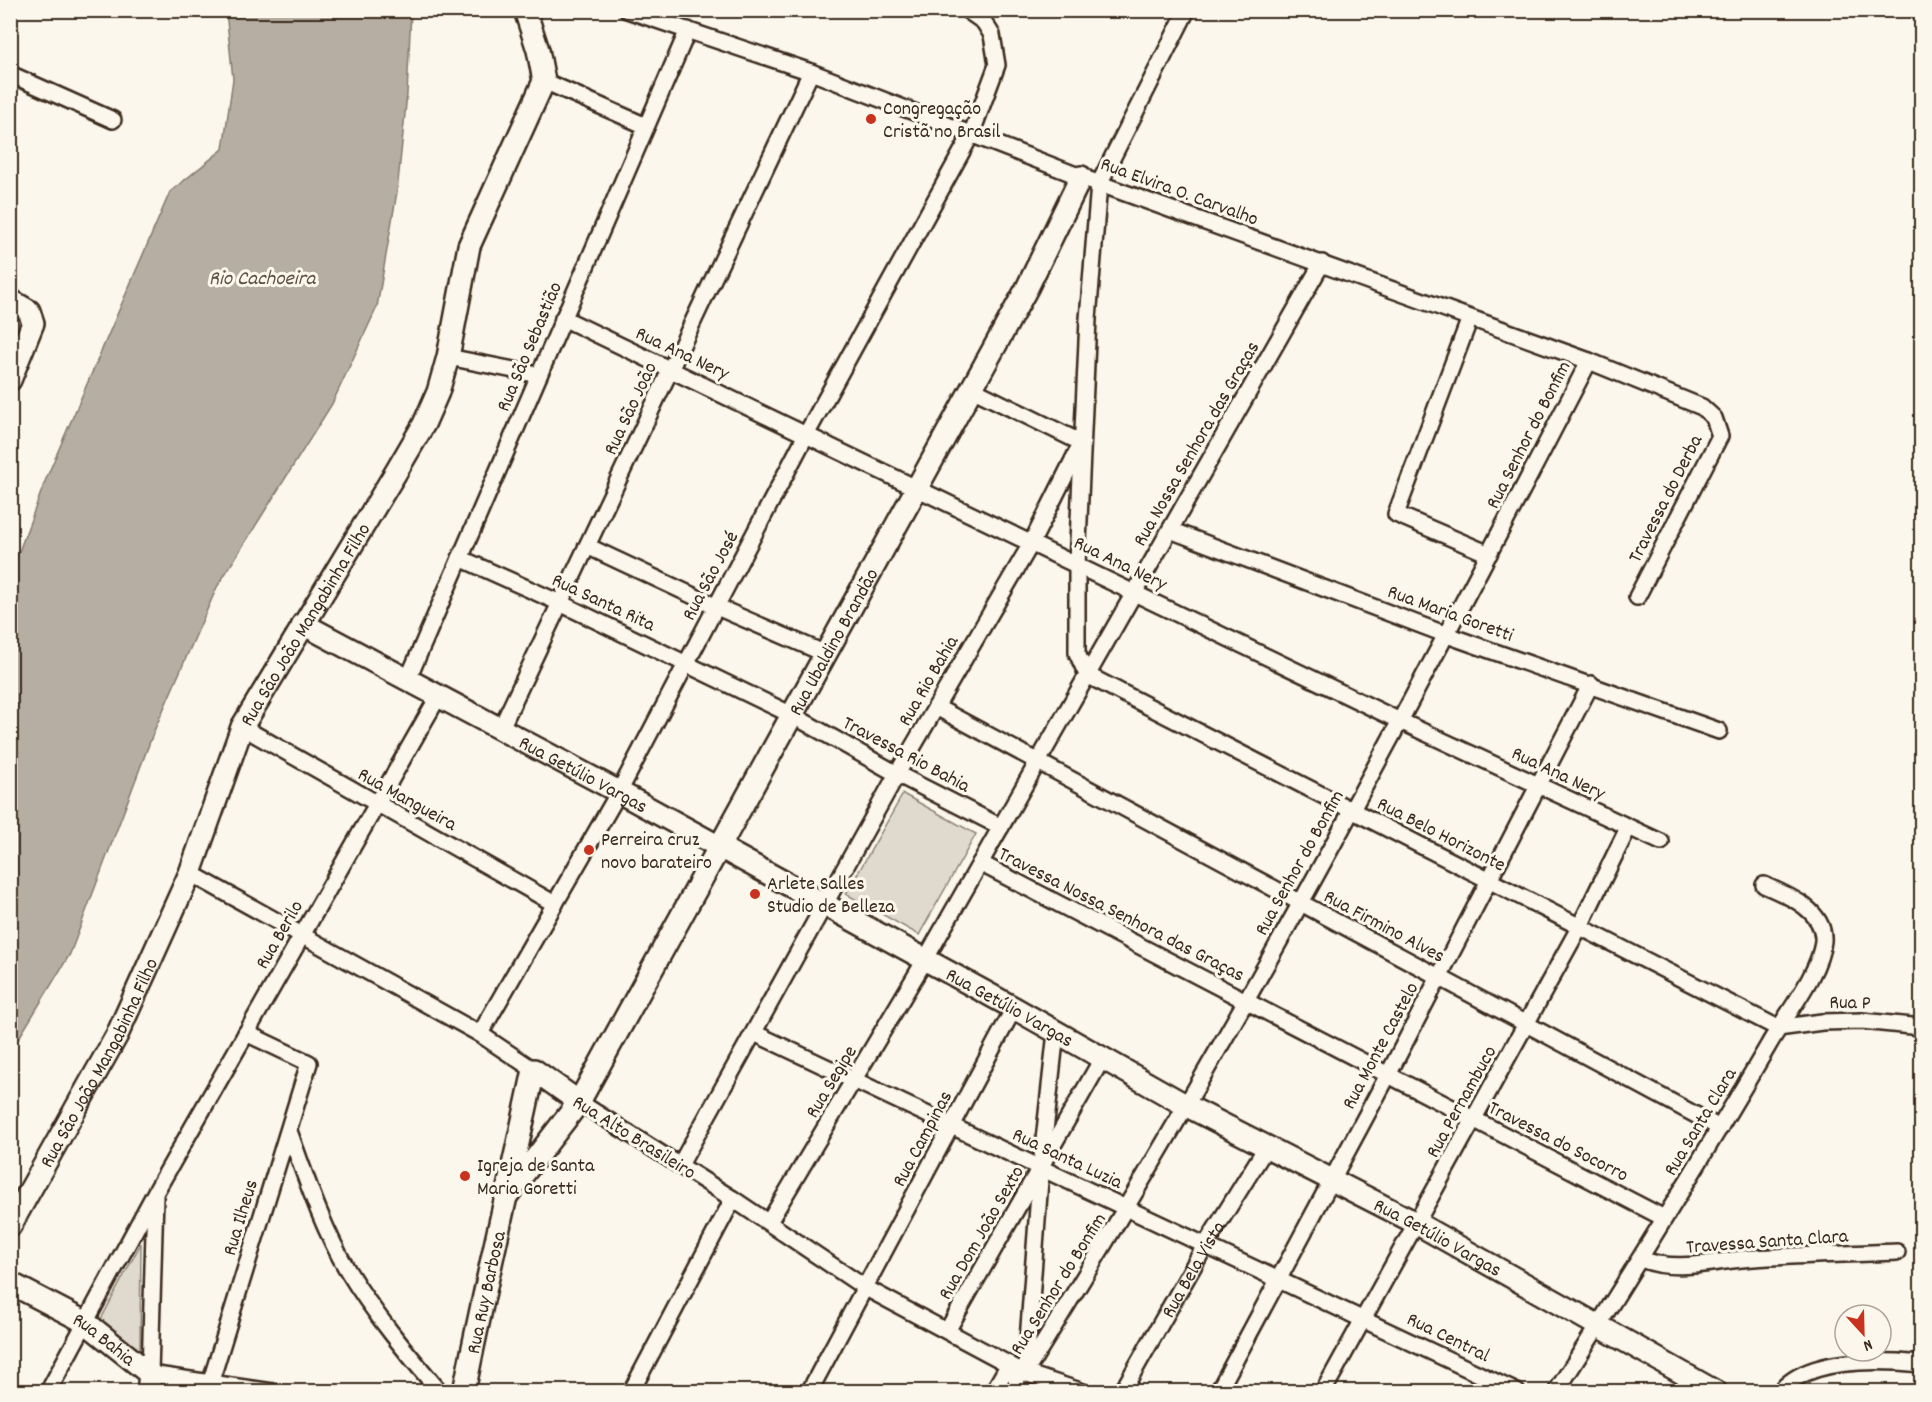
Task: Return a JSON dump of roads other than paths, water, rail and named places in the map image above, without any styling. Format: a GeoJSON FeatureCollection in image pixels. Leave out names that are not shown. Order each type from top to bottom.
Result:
{"type":"FeatureCollection","features":[{"type":"Feature","properties":{"kind":"street"},"geometry":{"type":"LineString","coordinates":[[525,10],[538,50],[544,81],[646,126]]}},
{"type":"Feature","properties":{"kind":"street","name":"Rua Elvira O. Carvalho"},"geometry":{"type":"LineString","coordinates":[[627,10],[811,72],[1090,180],[1589,361],[1702,407],[1714,418]]}},
{"type":"Feature","properties":{"kind":"street","name":"Rua São José"},"geometry":{"type":"LineString","coordinates":[[480,1034],[619,792],[807,433],[971,135],[997,65],[992,35],[984,22],[967,10]]}},
{"type":"Feature","properties":{"kind":"street"},"geometry":{"type":"LineString","coordinates":[[1090,180],[1187,10]]}},
{"type":"Feature","properties":{"kind":"street","name":"Rua São Sebastião"},"geometry":{"type":"LineString","coordinates":[[408,679],[688,30]]}},
{"type":"Feature","properties":{"kind":"street","name":"Rua São João"},"geometry":{"type":"LineString","coordinates":[[500,730],[811,72]]}},
{"type":"Feature","properties":{"kind":"street"},"geometry":{"type":"LineString","coordinates":[[10,74],[113,120]]}},
{"type":"Feature","properties":{"kind":"street","name":"Rua São João Mangabinha Filho"},"geometry":{"type":"LineString","coordinates":[[10,1226],[117,1035],[190,873],[242,727],[424,424],[438,392],[448,357],[470,246],[544,81]]}},
{"type":"Feature","properties":{"kind":"street","name":"Rua Ubaldino Brandão"},"geometry":{"type":"LineString","coordinates":[[579,1102],[794,716],[972,389],[1090,180]]}},
{"type":"Feature","properties":{"kind":"street","name":"Rua Rio Bahia"},"geometry":{"type":"LineString","coordinates":[[680,1165],[897,774],[1032,542],[1082,443],[1090,180]]}},
{"type":"Feature","properties":{"kind":"street","name":"Rua Nossa Senhora das Graças"},"geometry":{"type":"LineString","coordinates":[[925,960],[1322,263]]}},
{"type":"Feature","properties":{"kind":"street"},"geometry":{"type":"LineString","coordinates":[[10,300],[29,311],[33,324],[10,380]]}},
{"type":"Feature","properties":{"kind":"street","name":"Rua Ana Nery"},"geometry":{"type":"LineString","coordinates":[[563,318],[807,433],[1400,721],[1661,843]]}},
{"type":"Feature","properties":{"kind":"street"},"geometry":{"type":"LineString","coordinates":[[1470,318],[1396,514],[1489,554]]}},
{"type":"Feature","properties":{"kind":"street"},"geometry":{"type":"LineString","coordinates":[[448,357],[539,375]]}},
{"type":"Feature","properties":{"kind":"street","name":"Rua Senhor do Bonfim"},"geometry":{"type":"LineString","coordinates":[[993,1392],[1017,1369],[1128,1208],[1187,1106],[1447,635],[1589,361]]}},
{"type":"Feature","properties":{"kind":"street"},"geometry":{"type":"LineString","coordinates":[[972,389],[1082,443],[1077,565],[1077,653],[1087,675]]}},
{"type":"Feature","properties":{"kind":"street","name":"Travessa do Derba"},"geometry":{"type":"LineString","coordinates":[[1637,597],[1720,436],[1714,418]]}},
{"type":"Feature","properties":{"kind":"street","name":"Rua Maria Goretti"},"geometry":{"type":"LineString","coordinates":[[1170,530],[1447,635],[1719,731]]}},
{"type":"Feature","properties":{"kind":"street"},"geometry":{"type":"LineString","coordinates":[[587,546],[717,607],[826,654]]}},
{"type":"Feature","properties":{"kind":"street","name":"Rua Santa Rita"},"geometry":{"type":"LineString","coordinates":[[460,558],[560,603],[794,716]]}},
{"type":"Feature","properties":{"kind":"street","name":"Rua Getúlio Vargas"},"geometry":{"type":"LineString","coordinates":[[303,624],[825,904],[1187,1106],[1416,1223],[1716,1392]]}},
{"type":"Feature","properties":{"kind":"street","name":"Rua Belo Horizonte"},"geometry":{"type":"LineString","coordinates":[[1087,675],[1779,1028]]}},
{"type":"Feature","properties":{"kind":"street","name":"Rua Monte Castelo"},"geometry":{"type":"LineString","coordinates":[[1218,1392],[1388,1075],[1591,684]]}},
{"type":"Feature","properties":{"kind":"street","name":"Rua Berilo"},"geometry":{"type":"LineString","coordinates":[[48,1392],[155,1192],[438,697]]}},
{"type":"Feature","properties":{"kind":"street","name":"Rua Firmino Alves"},"geometry":{"type":"LineString","coordinates":[[936,708],[1720,1128]]}},
{"type":"Feature","properties":{"kind":"street","name":"Travessa Rio Bahia"},"geometry":{"type":"LineString","coordinates":[[794,716],[897,774],[1001,827]]}},
{"type":"Feature","properties":{"kind":"street","name":"Rua Mangueira"},"geometry":{"type":"LineString","coordinates":[[242,727],[555,904]]}},
{"type":"Feature","properties":{"kind":"street","name":"Rua Pernambuco"},"geometry":{"type":"LineString","coordinates":[[1323,1392],[1580,926],[1628,828]]}},
{"type":"Feature","properties":{"kind":"street","name":"Travessa Nossa Senhora das Graças"},"geometry":{"type":"LineString","coordinates":[[980,863],[1244,1000]]}},
{"type":"Feature","properties":{"kind":"street","name":"Rua Alto Brasileiro"},"geometry":{"type":"LineString","coordinates":[[190,873],[301,937],[480,1034],[579,1102],[770,1222],[864,1287],[1017,1369],[1083,1392]]}},
{"type":"Feature","properties":{"kind":"street","name":"Rua Santa Clara"},"geometry":{"type":"LineString","coordinates":[[1556,1392],[1641,1259],[1804,986],[1818,958],[1823,939],[1816,918],[1805,906],[1764,885]]}},
{"type":"Feature","properties":{"kind":"street","name":"Rua Segipe"},"geometry":{"type":"LineString","coordinates":[[770,1222],[925,960]]}},
{"type":"Feature","properties":{"kind":"street","name":"Travessa do Socorro"},"geometry":{"type":"LineString","coordinates":[[1244,1000],[1664,1218]]}},
{"type":"Feature","properties":{"kind":"street","name":"Rua Campinas"},"geometry":{"type":"LineString","coordinates":[[809,1392],[1014,1008]]}},
{"type":"Feature","properties":{"kind":"street","name":"Rua P"},"geometry":{"type":"LineString","coordinates":[[1779,1028],[1822,1022],[1862,1021],[1922,1027]]}},
{"type":"Feature","properties":{"kind":"street"},"geometry":{"type":"LineString","coordinates":[[1017,1392],[1017,1369],[1032,1319],[1041,1167],[1056,1032]]}},
{"type":"Feature","properties":{"kind":"street","name":"Rua Ilheus"},"geometry":{"type":"LineString","coordinates":[[210,1384],[309,1063],[246,1033]]}},
{"type":"Feature","properties":{"kind":"street","name":"Rua Santa Luzia"},"geometry":{"type":"LineString","coordinates":[[754,1033],[1363,1318]]}},
{"type":"Feature","properties":{"kind":"street","name":"Rua Dom João Sexto"},"geometry":{"type":"LineString","coordinates":[[947,1331],[1102,1059]]}},
{"type":"Feature","properties":{"kind":"street","name":"Rua Ruy Barbosa"},"geometry":{"type":"LineString","coordinates":[[464,1392],[486,1279],[508,1194],[534,1070]]}},
{"type":"Feature","properties":{"kind":"street","name":"Rua Ruy Barbosa"},"geometry":{"type":"LineString","coordinates":[[508,1194],[579,1102]]}},
{"type":"Feature","properties":{"kind":"street"},"geometry":{"type":"LineString","coordinates":[[289,1131],[314,1199],[347,1269],[377,1314],[440,1392]]}},
{"type":"Feature","properties":{"kind":"street","name":"Rua Bela Vista"},"geometry":{"type":"LineString","coordinates":[[1122,1392],[1206,1244],[1267,1146]]}},
{"type":"Feature","properties":{"kind":"street","name":"Rua Berilo"},"geometry":{"type":"LineString","coordinates":[[149,1383],[155,1192]]}},
{"type":"Feature","properties":{"kind":"street"},"geometry":{"type":"LineString","coordinates":[[631,1392],[733,1198]]}},
{"type":"Feature","properties":{"kind":"street","name":"Travessa Santa Clara"},"geometry":{"type":"LineString","coordinates":[[1641,1259],[1656,1265],[1677,1267],[1751,1258],[1897,1252]]}},
{"type":"Feature","properties":{"kind":"street","name":"Rua Bahia"},"geometry":{"type":"LineString","coordinates":[[10,1283],[85,1322],[149,1383],[210,1384],[273,1392]]}},
{"type":"Feature","properties":{"kind":"street","name":"Rua Central"},"geometry":{"type":"LineString","coordinates":[[1363,1318],[1516,1392]]}},
{"type":"Feature","properties":{"kind":"street"},"geometry":{"type":"LineString","coordinates":[[1780,1392],[1786,1384],[1800,1375],[1818,1369],[1852,1363],[1889,1361],[1922,1364]]}},
{"type":"Feature","properties":{"kind":"water","name":"Rio Cachoeira"},"geometry":{"type":"Polygon","coordinates":[[[226,11],[411,11],[407,94],[397,192],[377,307],[332,404],[217,587],[154,731],[70,954],[11,1051],[11,573],[46,479],[170,192],[223,149],[233,79],[226,11]]]}},
{"type":"Feature","properties":{"kind":"place","name":"Congregação Cristã no Brasil"},"geometry":{"type":"Point","coordinates":[871,119]}},
{"type":"Feature","properties":{"kind":"place","name":"Perreira cruz novo barateiro"},"geometry":{"type":"Point","coordinates":[589,850]}},
{"type":"Feature","properties":{"kind":"place","name":"Arlete Salles Studio de Belleza"},"geometry":{"type":"Point","coordinates":[755,894]}},
{"type":"Feature","properties":{"kind":"place","name":"Igreja de Santa Maria Goretti"},"geometry":{"type":"Point","coordinates":[465,1176]}}]}
